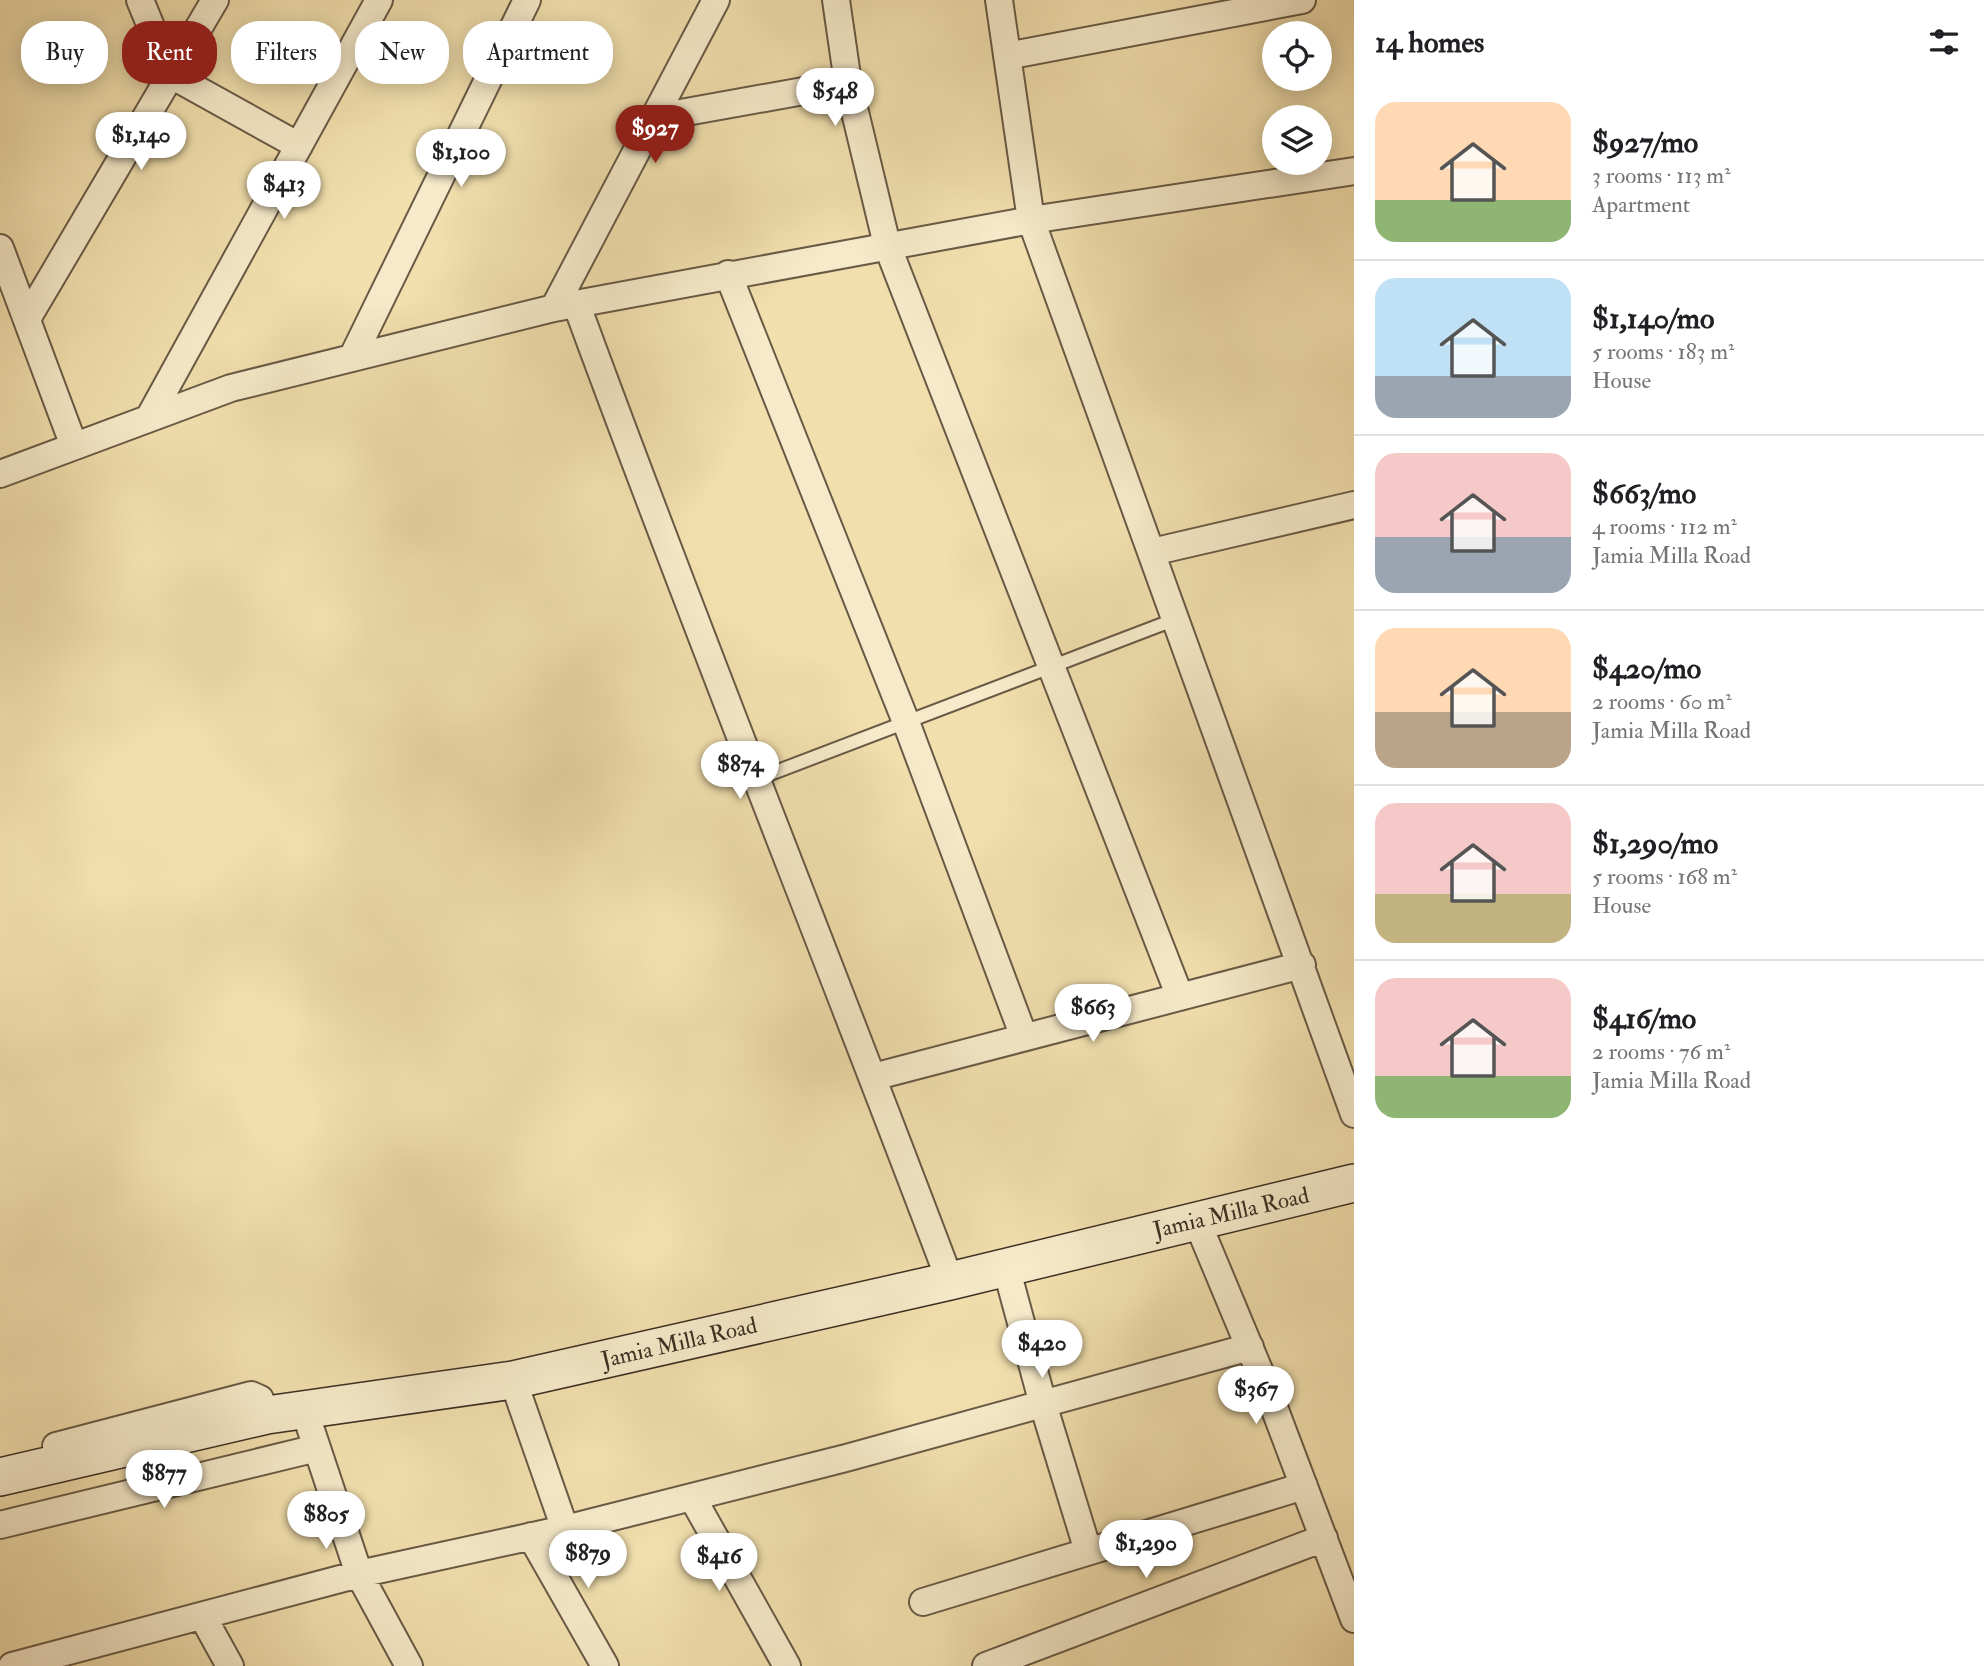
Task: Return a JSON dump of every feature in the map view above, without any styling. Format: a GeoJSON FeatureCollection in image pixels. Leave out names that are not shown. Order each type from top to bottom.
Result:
{"type":"FeatureCollection","features":[{"type":"Feature","properties":{"kind":"main road","name":"Jamia Milla Road"},"geometry":{"type":"LineString","coordinates":[[0,1477],[285,1412],[513,1380],[950,1281],[1196,1219],[1354,1183]]}},
{"type":"Feature","properties":{"kind":"street"},"geometry":{"type":"LineString","coordinates":[[140,0],[149,21]]}},
{"type":"Feature","properties":{"kind":"street"},"geometry":{"type":"LineString","coordinates":[[203,21],[215,0]]}},
{"type":"Feature","properties":{"kind":"street"},"geometry":{"type":"LineString","coordinates":[[149,418],[379,0]]}},
{"type":"Feature","properties":{"kind":"street"},"geometry":{"type":"LineString","coordinates":[[352,358],[527,0]]}},
{"type":"Feature","properties":{"kind":"street"},"geometry":{"type":"LineString","coordinates":[[716,0],[653,118],[565,306],[667,551],[950,1281]]}},
{"type":"Feature","properties":{"kind":"street"},"geometry":{"type":"LineString","coordinates":[[836,0],[848,83],[887,245],[1180,996]]}},
{"type":"Feature","properties":{"kind":"street"},"geometry":{"type":"LineString","coordinates":[[999,0],[1031,220],[1354,1114]]}},
{"type":"Feature","properties":{"kind":"street"},"geometry":{"type":"LineString","coordinates":[[1007,56],[1302,0]]}},
{"type":"Feature","properties":{"kind":"street"},"geometry":{"type":"LineString","coordinates":[[653,118],[848,83]]}},
{"type":"Feature","properties":{"kind":"street"},"geometry":{"type":"LineString","coordinates":[[27,319],[166,84]]}},
{"type":"Feature","properties":{"kind":"street"},"geometry":{"type":"LineString","coordinates":[[187,84],[299,146]]}},
{"type":"Feature","properties":{"kind":"street"},"geometry":{"type":"LineString","coordinates":[[0,474],[231,388],[565,306],[1031,220],[1354,171]]}},
{"type":"Feature","properties":{"kind":"street"},"geometry":{"type":"LineString","coordinates":[[0,248],[74,446]]}},
{"type":"Feature","properties":{"kind":"street"},"geometry":{"type":"LineString","coordinates":[[728,274],[906,722],[1024,1037]]}},
{"type":"Feature","properties":{"kind":"street"},"geometry":{"type":"LineString","coordinates":[[1152,552],[1354,505]]}},
{"type":"Feature","properties":{"kind":"street"},"geometry":{"type":"LineString","coordinates":[[873,1077],[1302,965]]}},
{"type":"Feature","properties":{"kind":"street"},"geometry":{"type":"LineString","coordinates":[[1196,1219],[1250,1347],[1354,1619]]}},
{"type":"Feature","properties":{"kind":"street"},"geometry":{"type":"LineString","coordinates":[[1006,1267],[1087,1551]]}},
{"type":"Feature","properties":{"kind":"street"},"geometry":{"type":"LineString","coordinates":[[12,1666],[359,1574],[565,1529],[692,1497],[1250,1347]]}},
{"type":"Feature","properties":{"kind":"street"},"geometry":{"type":"LineString","coordinates":[[513,1380],[565,1529]]}},
{"type":"Feature","properties":{"kind":"street"},"geometry":{"type":"LineString","coordinates":[[0,1461],[251,1395],[260,1399],[285,1412],[317,1448],[359,1574],[409,1666]]}},
{"type":"Feature","properties":{"kind":"street"},"geometry":{"type":"LineString","coordinates":[[0,1525],[317,1448]]}},
{"type":"Feature","properties":{"kind":"street"},"geometry":{"type":"LineString","coordinates":[[923,1602],[1304,1486]]}},
{"type":"Feature","properties":{"kind":"street"},"geometry":{"type":"LineString","coordinates":[[692,1497],[787,1666]]}},
{"type":"Feature","properties":{"kind":"street"},"geometry":{"type":"LineString","coordinates":[[531,1536],[605,1666]]}},
{"type":"Feature","properties":{"kind":"street"},"geometry":{"type":"LineString","coordinates":[[986,1666],[1324,1538]]}},
{"type":"Feature","properties":{"kind":"street"},"geometry":{"type":"LineString","coordinates":[[203,1617],[230,1666]]}},
{"type":"Feature","properties":{"kind":"lane"},"geometry":{"type":"LineString","coordinates":[[757,779],[1050,664],[1176,618]]}}]}
